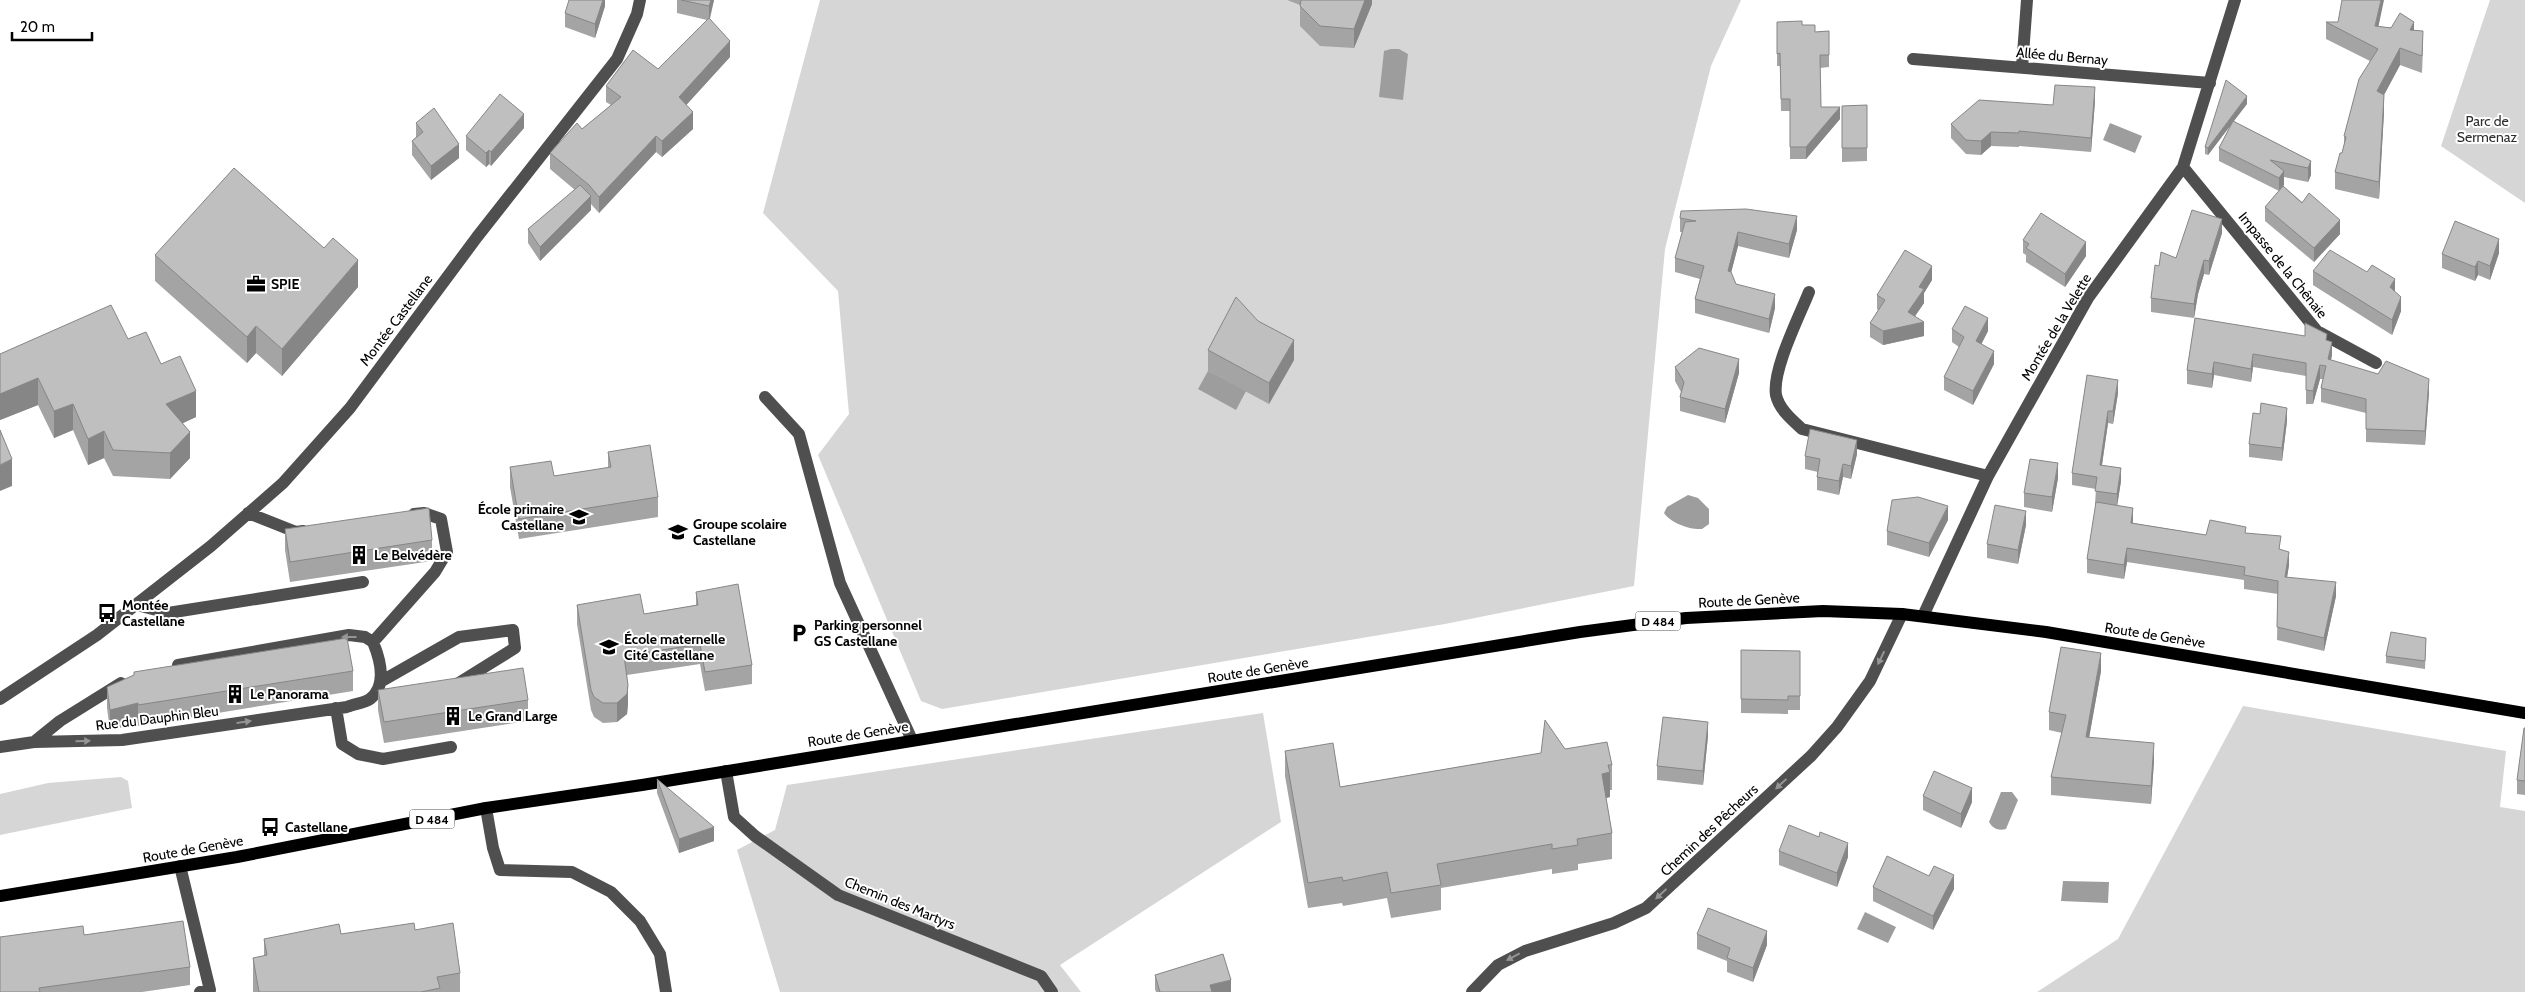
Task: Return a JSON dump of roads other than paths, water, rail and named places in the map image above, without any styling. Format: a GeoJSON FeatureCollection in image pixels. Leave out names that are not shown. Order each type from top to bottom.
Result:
{"type":"FeatureCollection","features":[{"type":"Feature","properties":{"kind":"main road","name":"Route de Genève"},"geometry":{"type":"LineString","coordinates":[[0,896],[180,866],[486,808],[726,771],[1580,632],[1686,618],[1823,611],[1923,616],[2046,632],[2525,713]]}},
{"type":"Feature","properties":{"kind":"street","name":"Montée Castellane"},"geometry":{"type":"LineString","coordinates":[[0,699],[97,635],[137,605],[283,482],[350,408],[477,237],[616,59],[638,14],[640,0]]}},
{"type":"Feature","properties":{"kind":"street"},"geometry":{"type":"LineString","coordinates":[[2022,68],[2027,0]]}},
{"type":"Feature","properties":{"kind":"street","name":"Montée de la Velette"},"geometry":{"type":"LineString","coordinates":[[1923,616],[1988,476],[2088,298],[2184,167],[2235,0]]}},
{"type":"Feature","properties":{"kind":"street","name":"Allée du Bernay"},"geometry":{"type":"LineString","coordinates":[[1912,59],[2210,83]]}},
{"type":"Feature","properties":{"kind":"street","name":"Impasse de la Chênaie"},"geometry":{"type":"LineString","coordinates":[[2184,167],[2317,331],[2376,363]]}},
{"type":"Feature","properties":{"kind":"street"},"geometry":{"type":"LineString","coordinates":[[1809,292],[1776,376],[1776,397],[1786,414],[1802,429],[1988,476]]}},
{"type":"Feature","properties":{"kind":"street"},"geometry":{"type":"LineString","coordinates":[[766,397],[799,434],[840,583],[912,740]]}},
{"type":"Feature","properties":{"kind":"street"},"geometry":{"type":"LineString","coordinates":[[248,513],[296,532],[316,529]]}},
{"type":"Feature","properties":{"kind":"street"},"geometry":{"type":"LineString","coordinates":[[373,642],[435,572],[447,552],[441,519],[424,513],[404,516]]}},
{"type":"Feature","properties":{"kind":"street"},"geometry":{"type":"LineString","coordinates":[[137,605],[168,613],[363,582]]}},
{"type":"Feature","properties":{"kind":"street","name":"Chemin des Pêcheurs"},"geometry":{"type":"LineString","coordinates":[[1472,992],[1498,965],[1525,951],[1614,923],[1646,908],[1811,756],[1837,727],[1870,681],[1902,614]]}},
{"type":"Feature","properties":{"kind":"street","name":"Rue du Dauphin Bleu"},"geometry":{"type":"LineString","coordinates":[[0,748],[34,742],[122,740],[336,708],[370,698],[380,682],[458,637],[513,630],[515,648],[456,685]]}},
{"type":"Feature","properties":{"kind":"street"},"geometry":{"type":"LineString","coordinates":[[169,667],[349,636],[365,637],[373,642],[381,667],[380,682]]}},
{"type":"Feature","properties":{"kind":"street","name":"Rue du Dauphin Bleu"},"geometry":{"type":"LineString","coordinates":[[34,742],[60,721],[133,676]]}},
{"type":"Feature","properties":{"kind":"street"},"geometry":{"type":"LineString","coordinates":[[336,708],[342,744],[358,754],[382,759],[451,747]]}},
{"type":"Feature","properties":{"kind":"street","name":"Chemin des Martyrs"},"geometry":{"type":"LineString","coordinates":[[726,771],[734,817],[755,836],[838,895],[1041,976],[1052,992]]}},
{"type":"Feature","properties":{"kind":"street"},"geometry":{"type":"LineString","coordinates":[[486,808],[493,848],[500,870],[572,872],[611,892],[640,921],[660,954],[666,992]]}},
{"type":"Feature","properties":{"kind":"street"},"geometry":{"type":"LineString","coordinates":[[180,866],[210,990],[200,992]]}},
{"type":"Feature","properties":{"kind":"place","name":"SPIE"},"geometry":{"type":"Point","coordinates":[256,284]}},
{"type":"Feature","properties":{"kind":"place","name":"École primaire Castellane"},"geometry":{"type":"Point","coordinates":[579,517]}},
{"type":"Feature","properties":{"kind":"place","name":"Groupe scolaire Castellane"},"geometry":{"type":"Point","coordinates":[678,532]}},
{"type":"Feature","properties":{"kind":"place","name":"Le Belvédère"},"geometry":{"type":"Point","coordinates":[359,555]}},
{"type":"Feature","properties":{"kind":"place","name":"Montée Castellane"},"geometry":{"type":"Point","coordinates":[107,613]}},
{"type":"Feature","properties":{"kind":"place","name":"Parking personnel GS Castellane"},"geometry":{"type":"Point","coordinates":[799,633]}},
{"type":"Feature","properties":{"kind":"place","name":"École maternelle Cité Castellane"},"geometry":{"type":"Point","coordinates":[609,647]}},
{"type":"Feature","properties":{"kind":"place","name":"Le Panorama"},"geometry":{"type":"Point","coordinates":[235,694]}},
{"type":"Feature","properties":{"kind":"place","name":"Le Grand Large"},"geometry":{"type":"Point","coordinates":[453,716]}},
{"type":"Feature","properties":{"kind":"place","name":"Castellane"},"geometry":{"type":"Point","coordinates":[270,827]}},
{"type":"Feature","properties":{"kind":"park label","name":"Parc de Sermenaz"},"geometry":{"type":"Point","coordinates":[2487,130]}}]}
